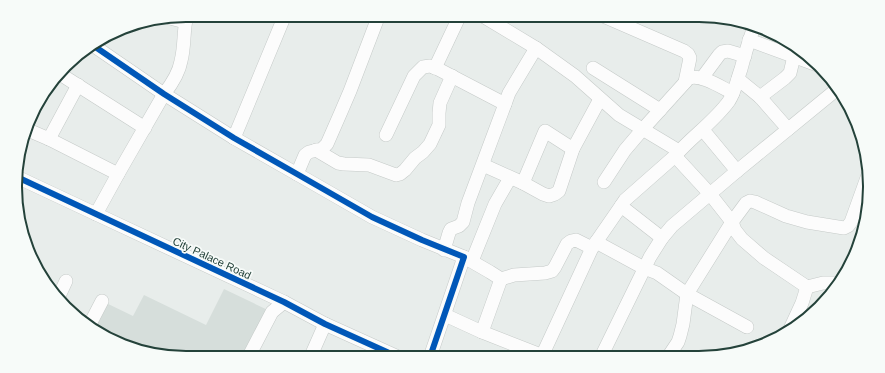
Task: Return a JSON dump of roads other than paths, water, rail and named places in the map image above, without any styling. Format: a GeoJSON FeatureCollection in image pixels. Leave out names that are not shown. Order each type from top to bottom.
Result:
{"type":"FeatureCollection","features":[{"type":"Feature","properties":{"kind":"street"},"geometry":{"type":"LineString","coordinates":[[96,214],[170,85],[181,63],[186,22]]}},
{"type":"Feature","properties":{"kind":"street"},"geometry":{"type":"LineString","coordinates":[[234,138],[282,22]]}},
{"type":"Feature","properties":{"kind":"street"},"geometry":{"type":"LineString","coordinates":[[297,174],[305,155],[309,152],[322,149],[327,144],[350,91],[376,22]]}},
{"type":"Feature","properties":{"kind":"street"},"geometry":{"type":"LineString","coordinates":[[435,68],[457,22]]}},
{"type":"Feature","properties":{"kind":"street"},"geometry":{"type":"LineString","coordinates":[[496,22],[575,76],[619,115],[677,154],[732,222],[735,230],[742,239],[764,258],[808,287],[823,283],[832,283]]}},
{"type":"Feature","properties":{"kind":"street"},"geometry":{"type":"LineString","coordinates":[[617,22],[688,54],[690,58],[685,82]]}},
{"type":"Feature","properties":{"kind":"street"},"geometry":{"type":"LineString","coordinates":[[546,351],[594,245],[625,200],[703,130],[729,100],[738,79],[752,32]]}},
{"type":"Feature","properties":{"kind":"street"},"geometry":{"type":"LineString","coordinates":[[749,40],[792,51]]}},
{"type":"Feature","properties":{"kind":"street"},"geometry":{"type":"LineString","coordinates":[[97,48],[164,94],[234,138],[372,217],[444,250],[468,259],[501,279],[514,275],[545,273],[552,271],[567,244],[576,240],[594,245],[657,273],[687,294],[747,327]]}},
{"type":"Feature","properties":{"kind":"street"},"geometry":{"type":"LineString","coordinates":[[444,250],[451,229],[459,226],[463,222],[468,203],[505,104],[536,48]]}},
{"type":"Feature","properties":{"kind":"street"},"geometry":{"type":"LineString","coordinates":[[702,78],[722,52],[728,51],[744,56]]}},
{"type":"Feature","properties":{"kind":"street"},"geometry":{"type":"LineString","coordinates":[[760,97],[790,73],[795,53]]}},
{"type":"Feature","properties":{"kind":"street"},"geometry":{"type":"LineString","coordinates":[[386,135],[412,81],[423,67],[430,66],[435,68],[505,104]]}},
{"type":"Feature","properties":{"kind":"street"},"geometry":{"type":"LineString","coordinates":[[593,68],[660,110]]}},
{"type":"Feature","properties":{"kind":"street"},"geometry":{"type":"LineString","coordinates":[[316,150],[338,163],[369,165],[396,175],[400,174],[430,144],[439,126],[440,104],[452,76]]}},
{"type":"Feature","properties":{"kind":"street"},"geometry":{"type":"LineString","coordinates":[[64,77],[145,128]]}},
{"type":"Feature","properties":{"kind":"street"},"geometry":{"type":"LineString","coordinates":[[604,182],[625,150],[690,78],[702,78],[733,93]]}},
{"type":"Feature","properties":{"kind":"street"},"geometry":{"type":"LineString","coordinates":[[738,79],[760,97],[788,129]]}},
{"type":"Feature","properties":{"kind":"street"},"geometry":{"type":"LineString","coordinates":[[48,139],[78,85]]}},
{"type":"Feature","properties":{"kind":"street"},"geometry":{"type":"LineString","coordinates":[[604,351],[644,268],[662,238],[672,226],[736,171],[833,92]]}},
{"type":"Feature","properties":{"kind":"street"},"geometry":{"type":"LineString","coordinates":[[483,165],[523,183],[542,194],[549,196],[555,194],[562,182],[573,149],[600,99]]}},
{"type":"Feature","properties":{"kind":"street"},"geometry":{"type":"LineString","coordinates":[[703,130],[736,171]]}},
{"type":"Feature","properties":{"kind":"street"},"geometry":{"type":"LineString","coordinates":[[523,183],[545,131],[573,149]]}},
{"type":"Feature","properties":{"kind":"street"},"geometry":{"type":"LineString","coordinates":[[32,132],[118,174]]}},
{"type":"Feature","properties":{"kind":"street"},"geometry":{"type":"LineString","coordinates":[[432,351],[444,315],[468,259],[495,204],[510,178]]}},
{"type":"Feature","properties":{"kind":"street","name":"City Palace Road"},"geometry":{"type":"LineString","coordinates":[[22,179],[284,302],[325,324],[385,351]]}},
{"type":"Feature","properties":{"kind":"street"},"geometry":{"type":"LineString","coordinates":[[672,351],[680,336],[687,294],[732,222],[746,203],[750,201],[807,222],[844,228],[848,226],[854,216],[863,190]]}},
{"type":"Feature","properties":{"kind":"street"},"geometry":{"type":"LineString","coordinates":[[621,206],[662,238]]}},
{"type":"Feature","properties":{"kind":"street"},"geometry":{"type":"LineString","coordinates":[[482,332],[501,279]]}},
{"type":"Feature","properties":{"kind":"street"},"geometry":{"type":"LineString","coordinates":[[60,292],[66,282]]}},
{"type":"Feature","properties":{"kind":"street"},"geometry":{"type":"LineString","coordinates":[[794,320],[808,287]]}},
{"type":"Feature","properties":{"kind":"street"},"geometry":{"type":"LineString","coordinates":[[92,321],[102,301]]}},
{"type":"Feature","properties":{"kind":"street"},"geometry":{"type":"LineString","coordinates":[[252,351],[272,312],[284,302]]}},
{"type":"Feature","properties":{"kind":"street"},"geometry":{"type":"LineString","coordinates":[[444,315],[531,351]]}},
{"type":"Feature","properties":{"kind":"street"},"geometry":{"type":"LineString","coordinates":[[313,351],[325,324]]}}]}
